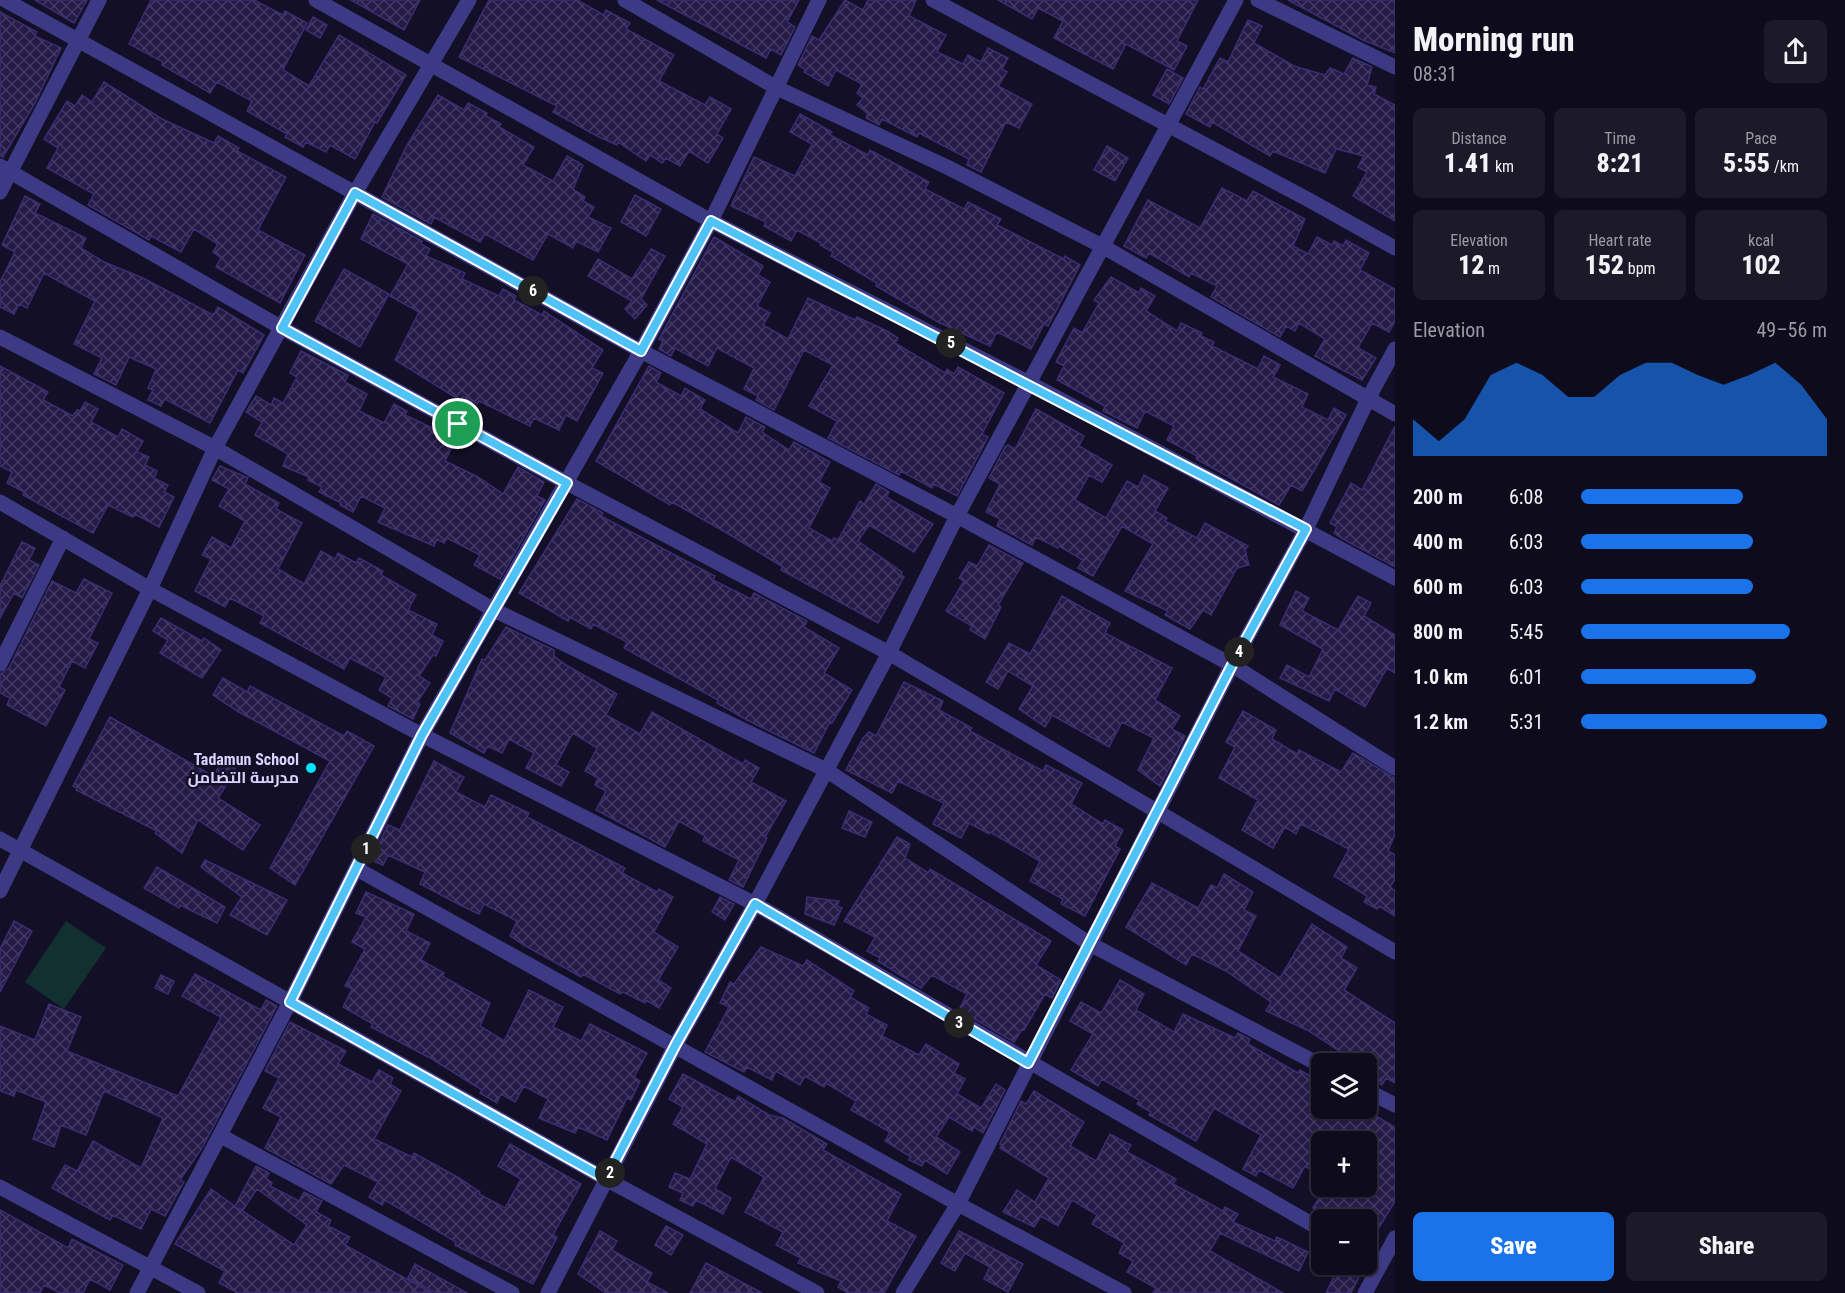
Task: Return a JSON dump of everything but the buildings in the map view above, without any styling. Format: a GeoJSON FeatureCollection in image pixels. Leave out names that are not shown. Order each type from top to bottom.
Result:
{"type":"FeatureCollection","features":[{"type":"Feature","properties":{"kind":"street"},"geometry":{"type":"LineString","coordinates":[[5,0],[76,42],[641,351],[957,516],[1232,665],[1395,768]]}},
{"type":"Feature","properties":{"kind":"street"},"geometry":{"type":"LineString","coordinates":[[0,192],[5,169],[99,0]]}},
{"type":"Feature","properties":{"kind":"street"},"geometry":{"type":"LineString","coordinates":[[316,0],[711,221],[1030,384],[1395,578]]}},
{"type":"Feature","properties":{"kind":"street"},"geometry":{"type":"LineString","coordinates":[[0,891],[150,589],[215,448],[355,193],[469,0]]}},
{"type":"Feature","properties":{"kind":"street"},"geometry":{"type":"LineString","coordinates":[[625,0],[777,88],[947,167],[1102,246],[1395,414]]}},
{"type":"Feature","properties":{"kind":"street"},"geometry":{"type":"LineString","coordinates":[[137,1293],[290,1002],[422,735],[641,351],[711,221],[819,0]]}},
{"type":"Feature","properties":{"kind":"street"},"geometry":{"type":"LineString","coordinates":[[933,0],[1309,200],[1395,249]]}},
{"type":"Feature","properties":{"kind":"street"},"geometry":{"type":"LineString","coordinates":[[548,1293],[676,1044],[755,904],[889,653],[957,516],[1030,384],[1166,125],[1236,0]]}},
{"type":"Feature","properties":{"kind":"street"},"geometry":{"type":"LineString","coordinates":[[1258,0],[1395,67]]}},
{"type":"Feature","properties":{"kind":"street"},"geometry":{"type":"LineString","coordinates":[[5,169],[282,328],[567,483],[889,653],[1395,952]]}},
{"type":"Feature","properties":{"kind":"street"},"geometry":{"type":"LineString","coordinates":[[0,337],[215,448],[494,610],[826,770],[1090,944],[1311,1060]]}},
{"type":"Feature","properties":{"kind":"street"},"geometry":{"type":"LineString","coordinates":[[903,1293],[958,1204],[1232,665],[1306,529],[1368,399],[1395,349]]}},
{"type":"Feature","properties":{"kind":"street"},"geometry":{"type":"LineString","coordinates":[[0,502],[150,589],[422,735],[755,904],[1311,1224]]}},
{"type":"Feature","properties":{"kind":"street"},"geometry":{"type":"LineString","coordinates":[[0,664],[63,538]]}},
{"type":"Feature","properties":{"kind":"street"},"geometry":{"type":"LineString","coordinates":[[0,839],[606,1179],[817,1293]]}},
{"type":"Feature","properties":{"kind":"street"},"geometry":{"type":"LineString","coordinates":[[357,868],[676,1044],[958,1204],[1124,1293]]}},
{"type":"Feature","properties":{"kind":"street"},"geometry":{"type":"LineString","coordinates":[[1377,1096],[1395,1105]]}},
{"type":"Feature","properties":{"kind":"street"},"geometry":{"type":"LineString","coordinates":[[221,1136],[512,1293]]}},
{"type":"Feature","properties":{"kind":"street"},"geometry":{"type":"LineString","coordinates":[[0,1187],[198,1293]]}},
{"type":"Feature","properties":{"kind":"street"},"geometry":{"type":"LineString","coordinates":[[1365,1293],[1395,1238]]}},
{"type":"Feature","properties":{"kind":"street"},"geometry":{"type":"LineString","coordinates":[[1377,1260],[1382,1263]]}},
{"type":"Feature","properties":{"kind":"green space"},"geometry":{"type":"Polygon","coordinates":[[[66,921],[106,948],[64,1009],[25,982],[66,921]]]}},
{"type":"Feature","properties":{"kind":"place","name":"Tadamun School مدرسة التضامن"},"geometry":{"type":"Point","coordinates":[311,768]}},
{"type":"Feature","properties":{"kind":"route"},"geometry":{"type":"LineString","coordinates":[[355,193],[641,351],[711,221],[1030,384],[1306,529],[1232,665],[1028,1063],[755,904],[676,1044],[606,1179],[290,1002],[422,735],[567,483],[458,424],[282,328],[355,193]]}}]}
